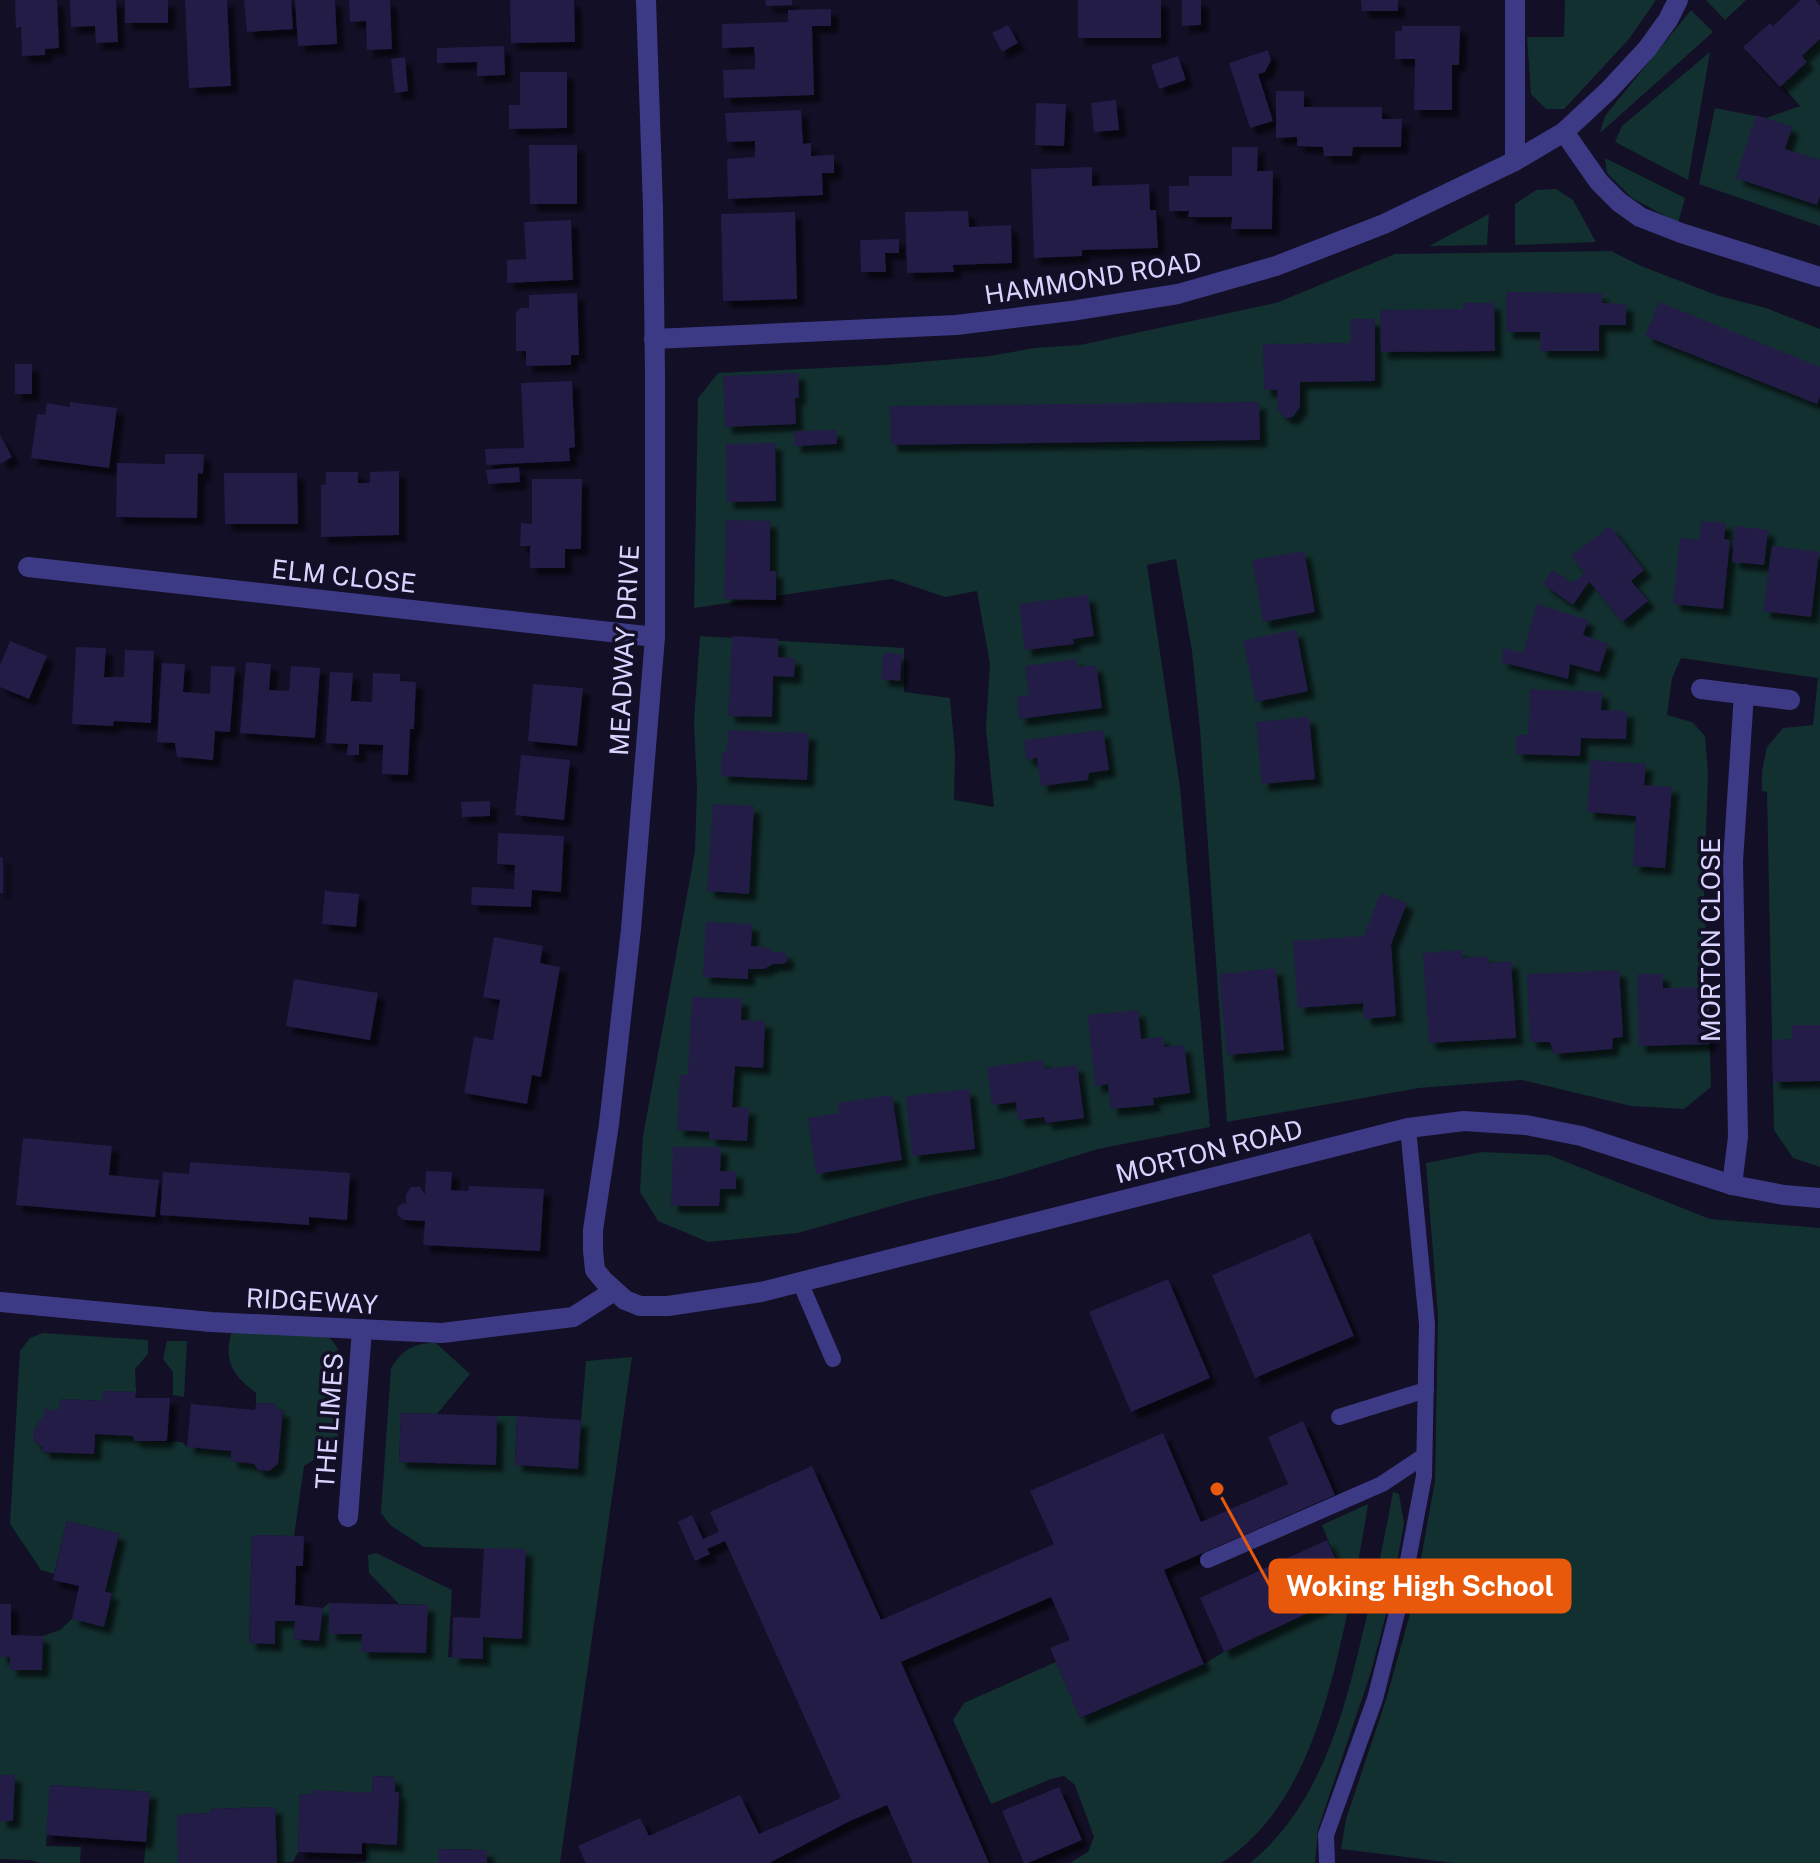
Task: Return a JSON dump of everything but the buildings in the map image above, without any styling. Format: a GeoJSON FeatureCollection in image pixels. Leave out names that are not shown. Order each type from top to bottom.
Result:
{"type":"FeatureCollection","features":[{"type":"Feature","properties":{"kind":"street","name":"MEADWAY DRIVE"},"geometry":{"type":"LineString","coordinates":[[614,1291],[595,1270],[593,1230],[609,1124],[631,929],[655,637],[653,208],[646,0]]}},
{"type":"Feature","properties":{"kind":"street"},"geometry":{"type":"LineString","coordinates":[[1515,0],[1515,161]]}},
{"type":"Feature","properties":{"kind":"street","name":"HAMMOND ROAD"},"geometry":{"type":"LineString","coordinates":[[654,339],[956,325],[1178,294],[1233,280],[1384,224],[1515,161],[1564,132],[1647,49],[1678,0]]}},
{"type":"Feature","properties":{"kind":"street"},"geometry":{"type":"LineString","coordinates":[[1564,132],[1599,182],[1640,217],[1820,277]]}},
{"type":"Feature","properties":{"kind":"street","name":"ELM CLOSE"},"geometry":{"type":"LineString","coordinates":[[28,567],[655,637]]}},
{"type":"Feature","properties":{"kind":"street"},"geometry":{"type":"LineString","coordinates":[[1701,689],[1790,700]]}},
{"type":"Feature","properties":{"kind":"street","name":"MORTON CLOSE"},"geometry":{"type":"LineString","coordinates":[[1732,1185],[1738,1137],[1733,861],[1744,694]]}},
{"type":"Feature","properties":{"kind":"street","name":"MORTON ROAD"},"geometry":{"type":"LineString","coordinates":[[614,1291],[640,1306],[655,1307],[761,1292],[1408,1128],[1464,1121],[1526,1125],[1581,1136],[1732,1185],[1820,1198]]}},
{"type":"Feature","properties":{"kind":"street","name":"RIDGEWAY"},"geometry":{"type":"LineString","coordinates":[[0,1302],[211,1322],[442,1333],[573,1317],[614,1291]]}},
{"type":"Feature","properties":{"kind":"street","name":"THE LIMES"},"geometry":{"type":"LineString","coordinates":[[348,1517],[362,1329]]}},
{"type":"Feature","properties":{"kind":"lane"},"geometry":{"type":"LineString","coordinates":[[1327,1863],[1326,1835],[1375,1699],[1401,1597],[1424,1476],[1427,1324],[1408,1128]]}},
{"type":"Feature","properties":{"kind":"lane"},"geometry":{"type":"LineString","coordinates":[[800,1282],[833,1359]]}},
{"type":"Feature","properties":{"kind":"lane"},"geometry":{"type":"LineString","coordinates":[[1339,1417],[1426,1390]]}},
{"type":"Feature","properties":{"kind":"lane"},"geometry":{"type":"LineString","coordinates":[[1208,1560],[1388,1481],[1424,1456]]}},
{"type":"Feature","properties":{"kind":"green space"},"geometry":{"type":"Polygon","coordinates":[[[1565,0],[1656,0],[1629,39],[1564,109],[1546,109],[1531,94],[1527,37],[1564,37],[1565,0]]]}},
{"type":"Feature","properties":{"kind":"green space"},"geometry":{"type":"Polygon","coordinates":[[[1706,0],[1746,0],[1725,20],[1706,0]]]}},
{"type":"Feature","properties":{"kind":"green space"},"geometry":{"type":"Polygon","coordinates":[[[1691,10],[1713,32],[1600,133],[1605,116],[1691,10]]]}},
{"type":"Feature","properties":{"kind":"green space"},"geometry":{"type":"Polygon","coordinates":[[[1820,39],[1820,226],[1699,184],[1715,108],[1766,118],[1800,106],[1782,85],[1807,62],[1802,56],[1820,39]]]}},
{"type":"Feature","properties":{"kind":"green space"},"geometry":{"type":"Polygon","coordinates":[[[1710,52],[1688,180],[1615,142],[1622,126],[1710,52]]]}},
{"type":"Feature","properties":{"kind":"green space"},"geometry":{"type":"Polygon","coordinates":[[[1605,158],[1685,198],[1678,223],[1632,198],[1607,173],[1605,158]]]}},
{"type":"Feature","properties":{"kind":"green space"},"geometry":{"type":"Polygon","coordinates":[[[1556,189],[1573,200],[1596,242],[1515,245],[1515,204],[1536,190],[1556,189]]]}},
{"type":"Feature","properties":{"kind":"green space"},"geometry":{"type":"Polygon","coordinates":[[[1489,214],[1487,245],[1429,246],[1489,214]]]}},
{"type":"Feature","properties":{"kind":"green space"},"geometry":{"type":"Polygon","coordinates":[[[1611,251],[1719,296],[1766,308],[1820,329],[1820,1167],[1793,1158],[1774,1130],[1767,792],[1762,791],[1767,747],[1783,728],[1813,725],[1818,678],[1681,658],[1672,678],[1667,715],[1692,722],[1705,736],[1708,774],[1704,888],[1711,1087],[1684,1109],[1631,1106],[1522,1080],[1419,1088],[1227,1122],[1200,729],[1192,651],[1176,559],[1147,565],[1180,787],[1210,1127],[1098,1149],[1007,1177],[798,1233],[708,1242],[658,1221],[640,1192],[643,1136],[695,851],[697,788],[694,722],[700,636],[904,648],[904,692],[950,698],[955,753],[954,800],[994,807],[986,728],[990,664],[977,591],[945,597],[892,579],[694,608],[698,398],[718,373],[884,365],[1080,345],[1276,303],[1395,254],[1611,251]]]}},
{"type":"Feature","properties":{"kind":"green space"},"geometry":{"type":"Polygon","coordinates":[[[1482,1152],[1549,1155],[1710,1219],[1820,1228],[1820,1863],[1454,1863],[1341,1849],[1346,1819],[1386,1700],[1413,1603],[1435,1481],[1438,1316],[1426,1163],[1482,1152]]]}},
{"type":"Feature","properties":{"kind":"green space"},"geometry":{"type":"Polygon","coordinates":[[[232,1330],[328,1337],[336,1345],[340,1357],[343,1387],[337,1446],[304,1466],[294,1536],[252,1535],[249,1643],[275,1644],[275,1621],[295,1621],[293,1639],[319,1641],[323,1608],[329,1603],[329,1634],[362,1634],[362,1652],[426,1653],[428,1605],[399,1604],[369,1573],[368,1555],[376,1553],[452,1590],[448,1657],[482,1659],[483,1637],[522,1638],[526,1550],[424,1547],[390,1525],[381,1513],[391,1368],[400,1356],[415,1346],[436,1343],[470,1374],[437,1414],[401,1413],[399,1462],[495,1465],[497,1416],[517,1416],[515,1465],[577,1469],[586,1361],[632,1357],[560,1863],[487,1863],[487,1850],[440,1849],[439,1863],[351,1863],[366,1862],[366,1844],[397,1844],[399,1793],[395,1792],[395,1777],[373,1776],[372,1793],[312,1791],[311,1795],[300,1794],[298,1852],[293,1862],[277,1863],[275,1807],[210,1809],[210,1813],[178,1815],[178,1863],[144,1863],[150,1792],[50,1785],[46,1846],[81,1847],[80,1863],[0,1859],[0,1821],[13,1821],[14,1775],[0,1775],[0,1657],[10,1657],[10,1669],[42,1670],[43,1636],[60,1630],[72,1619],[104,1627],[111,1593],[105,1592],[119,1534],[67,1521],[54,1574],[41,1570],[10,1524],[20,1351],[30,1338],[43,1333],[148,1340],[148,1354],[135,1369],[136,1392],[103,1391],[103,1401],[61,1399],[59,1410],[44,1410],[33,1440],[43,1447],[42,1452],[94,1454],[95,1434],[133,1436],[134,1441],[182,1442],[187,1447],[231,1451],[231,1461],[254,1464],[258,1470],[268,1471],[278,1464],[283,1411],[275,1409],[275,1404],[256,1403],[256,1393],[235,1373],[229,1358],[232,1330]]]}},
{"type":"Feature","properties":{"kind":"green space"},"geometry":{"type":"Polygon","coordinates":[[[167,1341],[187,1341],[184,1397],[173,1395],[173,1372],[163,1359],[167,1341]]]}},
{"type":"Feature","properties":{"kind":"green space"},"geometry":{"type":"Polygon","coordinates":[[[1393,1492],[1399,1494],[1404,1523],[1392,1591],[1371,1672],[1318,1829],[1315,1863],[1250,1863],[1274,1841],[1294,1816],[1324,1760],[1336,1729],[1379,1565],[1393,1492]]]}},
{"type":"Feature","properties":{"kind":"green space"},"geometry":{"type":"Polygon","coordinates":[[[1368,1504],[1345,1624],[1318,1724],[1290,1788],[1271,1817],[1248,1842],[1221,1863],[1070,1863],[1088,1852],[1094,1837],[1075,1785],[1064,1776],[991,1804],[953,1720],[964,1703],[1056,1662],[1081,1718],[1204,1664],[1350,1594],[1322,1525],[1368,1504]]]}},
{"type":"Feature","properties":{"kind":"place","name":"Woking High School"},"geometry":{"type":"Point","coordinates":[1217,1489]}}]}
